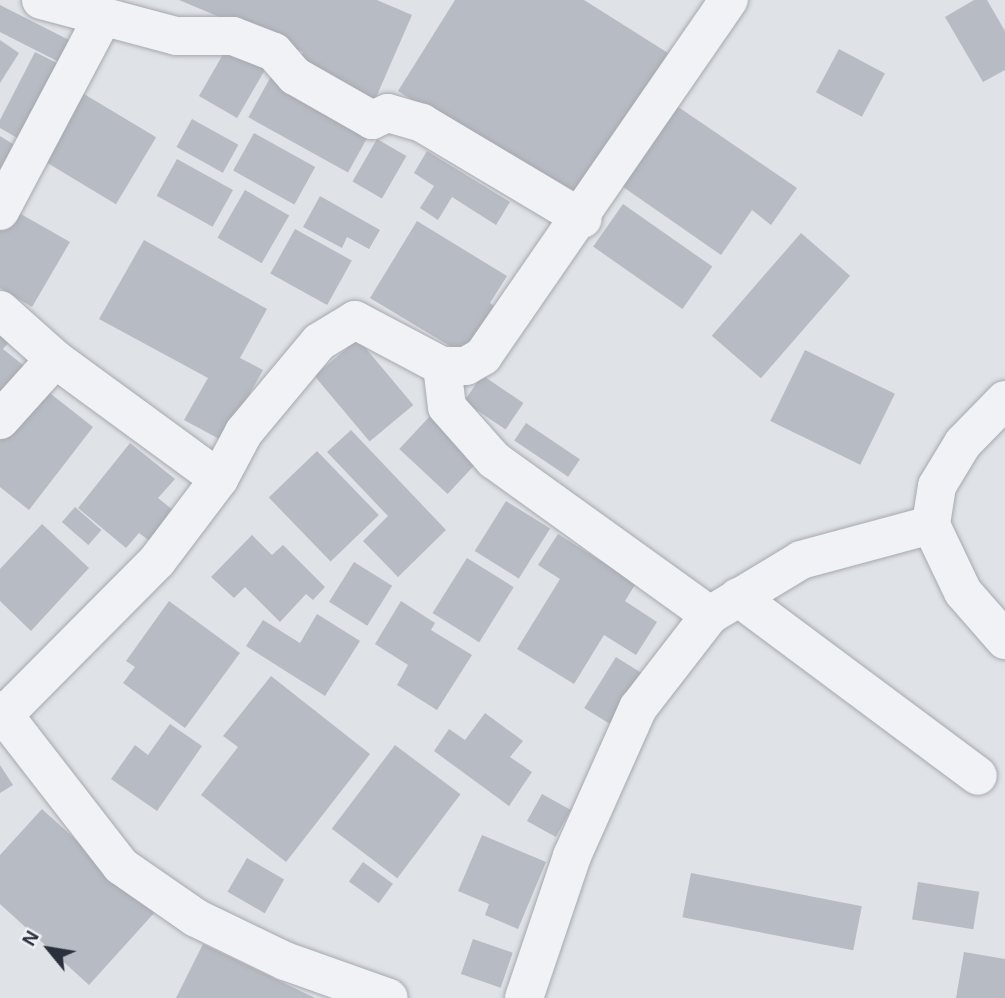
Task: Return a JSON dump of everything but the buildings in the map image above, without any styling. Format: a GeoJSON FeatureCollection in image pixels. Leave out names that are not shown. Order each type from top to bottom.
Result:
{"type":"FeatureCollection","features":[{"type":"Feature","properties":{"kind":"street"},"geometry":{"type":"LineString","coordinates":[[41,0],[176,36],[233,36],[274,52],[295,76],[372,120],[388,113],[422,123],[583,219]]}},
{"type":"Feature","properties":{"kind":"street"},"geometry":{"type":"LineString","coordinates":[[389,998],[285,961],[196,918],[121,866],[2,713],[157,561],[219,479],[244,432],[299,362],[355,320],[442,366],[466,366],[483,356],[583,219],[729,0]]}},
{"type":"Feature","properties":{"kind":"street"},"geometry":{"type":"LineString","coordinates":[[0,211],[102,18]]}},
{"type":"Feature","properties":{"kind":"street"},"geometry":{"type":"LineString","coordinates":[[0,310],[55,359],[219,479]]}},
{"type":"Feature","properties":{"kind":"street"},"geometry":{"type":"LineString","coordinates":[[0,420],[55,359]]}},
{"type":"Feature","properties":{"kind":"street"},"geometry":{"type":"LineString","coordinates":[[442,366],[447,407],[494,460],[724,606],[978,776]]}},
{"type":"Feature","properties":{"kind":"street"},"geometry":{"type":"LineString","coordinates":[[1005,400],[963,443],[937,486],[932,525],[963,592],[1005,640]]}},
{"type":"Feature","properties":{"kind":"street"},"geometry":{"type":"LineString","coordinates":[[524,998],[572,856],[638,708],[724,606],[801,560],[932,525]]}}]}
